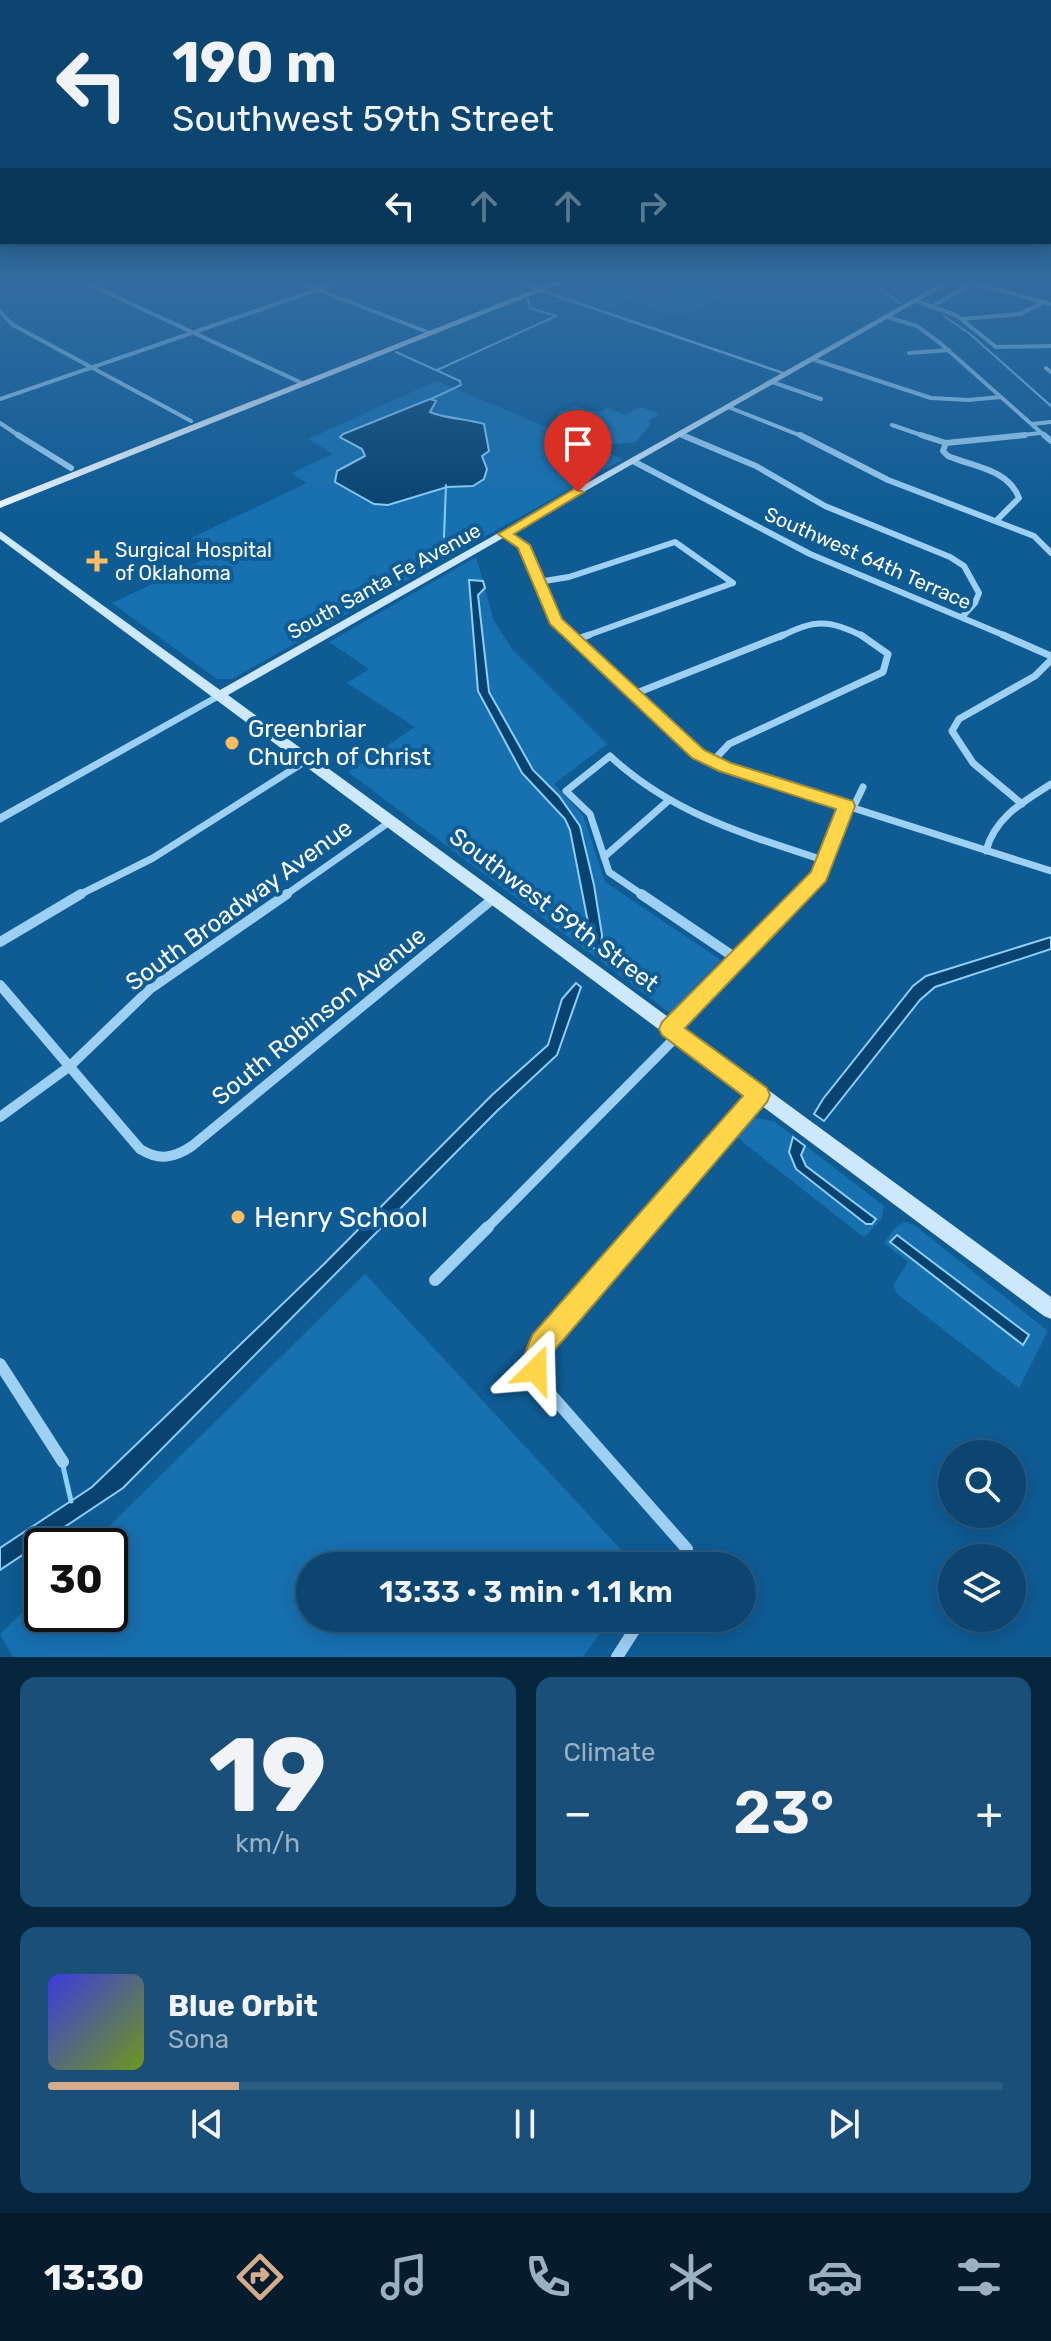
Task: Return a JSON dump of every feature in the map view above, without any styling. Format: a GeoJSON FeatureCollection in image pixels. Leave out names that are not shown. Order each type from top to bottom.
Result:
{"type":"FeatureCollection","features":[{"type":"Feature","properties":{"kind":"main road"},"geometry":{"type":"LineString","coordinates":[[0,505],[362,357]]}},
{"type":"Feature","properties":{"kind":"main road","name":"South Santa Fe Avenue"},"geometry":{"type":"LineString","coordinates":[[221,694],[815,357]]}},
{"type":"Feature","properties":{"kind":"main road"},"geometry":{"type":"LineString","coordinates":[[0,497],[71,468],[152,441],[191,421],[300,382]]}},
{"type":"Feature","properties":{"kind":"main road","name":"Southwest 59th Street"},"geometry":{"type":"LineString","coordinates":[[0,534],[392,820],[1051,1309]]}},
{"type":"Feature","properties":{"kind":"street"},"geometry":{"type":"LineString","coordinates":[[73,357],[191,421]]}},
{"type":"Feature","properties":{"kind":"street"},"geometry":{"type":"LineString","coordinates":[[0,399],[119,357]]}},
{"type":"Feature","properties":{"kind":"street"},"geometry":{"type":"LineString","coordinates":[[247,357],[300,382]]}},
{"type":"Feature","properties":{"kind":"street"},"geometry":{"type":"LineString","coordinates":[[738,357],[787,374]]}},
{"type":"Feature","properties":{"kind":"street"},"geometry":{"type":"LineString","coordinates":[[957,357],[1051,441]]}},
{"type":"Feature","properties":{"kind":"street"},"geometry":{"type":"LineString","coordinates":[[812,359],[931,398],[968,400],[1001,397]]}},
{"type":"Feature","properties":{"kind":"street"},"geometry":{"type":"LineString","coordinates":[[772,382],[821,399]]}},
{"type":"Feature","properties":{"kind":"street"},"geometry":{"type":"LineString","coordinates":[[728,407],[799,434],[888,480],[1034,536],[1051,553]]}},
{"type":"Feature","properties":{"kind":"street"},"geometry":{"type":"LineString","coordinates":[[1032,424],[1051,422]]}},
{"type":"Feature","properties":{"kind":"street"},"geometry":{"type":"LineString","coordinates":[[0,423],[71,468]]}},
{"type":"Feature","properties":{"kind":"street"},"geometry":{"type":"LineString","coordinates":[[892,425],[946,443],[1040,433]]}},
{"type":"Feature","properties":{"kind":"street"},"geometry":{"type":"LineString","coordinates":[[681,434],[756,466],[825,506],[950,557],[964,566],[979,593],[975,603],[963,616]]}},
{"type":"Feature","properties":{"kind":"street"},"geometry":{"type":"LineString","coordinates":[[946,443],[943,451],[948,456],[997,474],[1015,485],[1019,498],[997,520]]}},
{"type":"Feature","properties":{"kind":"street","name":"Southwest 64th Terrace"},"geometry":{"type":"LineString","coordinates":[[633,461],[682,482],[744,520],[814,556],[963,616],[1051,658]]}},
{"type":"Feature","properties":{"kind":"street"},"geometry":{"type":"LineString","coordinates":[[504,534],[524,545],[551,615],[691,749],[712,762],[1051,871]]}},
{"type":"Feature","properties":{"kind":"street"},"geometry":{"type":"LineString","coordinates":[[538,582],[569,577],[675,542],[733,583],[575,640]]}},
{"type":"Feature","properties":{"kind":"street"},"geometry":{"type":"LineString","coordinates":[[634,694],[757,648],[811,623],[828,623],[865,638],[888,654],[883,672],[729,744],[712,762]]}},
{"type":"Feature","properties":{"kind":"street"},"geometry":{"type":"LineString","coordinates":[[1022,804],[980,772],[961,751],[952,731],[959,719],[1035,676],[1051,658]]}},
{"type":"Feature","properties":{"kind":"street","name":"South Santa Fe Avenue"},"geometry":{"type":"LineString","coordinates":[[0,819],[221,694]]}},
{"type":"Feature","properties":{"kind":"street"},"geometry":{"type":"LineString","coordinates":[[737,959],[609,872],[590,814],[566,791],[610,756],[632,779],[699,819],[826,861]]}},
{"type":"Feature","properties":{"kind":"street"},"geometry":{"type":"LineString","coordinates":[[0,942],[76,896],[153,858],[309,759]]}},
{"type":"Feature","properties":{"kind":"street"},"geometry":{"type":"LineString","coordinates":[[986,851],[994,828],[1051,784]]}},
{"type":"Feature","properties":{"kind":"street"},"geometry":{"type":"LineString","coordinates":[[435,1280],[819,876],[850,807],[863,787]]}},
{"type":"Feature","properties":{"kind":"street"},"geometry":{"type":"LineString","coordinates":[[604,857],[668,801]]}},
{"type":"Feature","properties":{"kind":"street","name":"South Broadway Avenue"},"geometry":{"type":"LineString","coordinates":[[0,1117],[70,1066],[150,989],[392,820]]}},
{"type":"Feature","properties":{"kind":"street","name":"South Robinson Avenue"},"geometry":{"type":"LineString","coordinates":[[70,1066],[140,1149],[150,1157],[165,1159],[192,1146],[494,898]]}},
{"type":"Feature","properties":{"kind":"street"},"geometry":{"type":"LineString","coordinates":[[0,985],[70,1066]]}},
{"type":"Feature","properties":{"kind":"street"},"geometry":{"type":"LineString","coordinates":[[685,1552],[687,1549],[546,1389],[536,1370],[536,1357],[542,1344],[759,1095]]}},
{"type":"Feature","properties":{"kind":"street"},"geometry":{"type":"LineString","coordinates":[[0,1364],[63,1462]]}},
{"type":"Feature","properties":{"kind":"street"},"geometry":{"type":"LineString","coordinates":[[617,1657],[633,1632]]}},
{"type":"Feature","properties":{"kind":"shaded area"},"geometry":{"type":"Polygon","coordinates":[[[436,381],[623,459],[232,679],[217,679],[112,603],[216,554],[191,538],[307,483],[291,473],[333,454],[308,439],[436,381]]]}},
{"type":"Feature","properties":{"kind":"shaded area"},"geometry":{"type":"Polygon","coordinates":[[[430,399],[436,401],[430,412],[484,424],[489,451],[482,456],[487,469],[484,479],[473,486],[447,487],[388,505],[374,504],[335,482],[337,471],[365,456],[362,449],[340,437],[343,434],[430,399]]]}},
{"type":"Feature","properties":{"kind":"shaded area"},"geometry":{"type":"Polygon","coordinates":[[[476,557],[483,581],[469,580],[478,691],[522,773],[565,819],[570,830],[593,948],[586,841],[572,813],[522,754],[489,692],[478,595],[485,588],[493,619],[512,649],[607,744],[554,784],[583,815],[605,882],[721,960],[670,1013],[348,772],[415,727],[347,683],[369,669],[329,642],[476,557]]]}},
{"type":"Feature","properties":{"kind":"shaded area"},"geometry":{"type":"Polygon","coordinates":[[[469,580],[483,581],[485,588],[478,595],[489,692],[533,770],[559,796],[580,826],[594,885],[602,935],[601,949],[593,948],[570,830],[565,819],[522,773],[478,691],[469,580]]]}},
{"type":"Feature","properties":{"kind":"shaded area"},"geometry":{"type":"Polygon","coordinates":[[[1051,937],[1051,949],[935,987],[920,1000],[824,1121],[814,1114],[913,986],[926,976],[1051,937]]]}},
{"type":"Feature","properties":{"kind":"shaded area"},"geometry":{"type":"Polygon","coordinates":[[[576,983],[581,987],[557,1055],[497,1111],[123,1488],[63,1528],[30,1528],[92,1487],[323,1265],[492,1095],[548,1045],[562,999],[576,983]]]}},
{"type":"Feature","properties":{"kind":"shaded area"},"geometry":{"type":"Polygon","coordinates":[[[757,1118],[775,1122],[884,1206],[882,1218],[867,1235],[862,1236],[737,1136],[747,1122],[757,1118]]]}},
{"type":"Feature","properties":{"kind":"shaded area"},"geometry":{"type":"Polygon","coordinates":[[[793,1137],[805,1146],[801,1155],[806,1166],[876,1219],[872,1224],[866,1224],[796,1169],[789,1152],[793,1137]]]}},
{"type":"Feature","properties":{"kind":"shaded area"},"geometry":{"type":"Polygon","coordinates":[[[904,1222],[914,1225],[1048,1331],[1019,1388],[896,1293],[894,1284],[908,1262],[884,1243],[893,1230],[904,1222]]]}},
{"type":"Feature","properties":{"kind":"shaded area"},"geometry":{"type":"Polygon","coordinates":[[[897,1235],[1029,1335],[1023,1345],[890,1242],[897,1235]]]}},
{"type":"Feature","properties":{"kind":"shaded area"},"geometry":{"type":"Polygon","coordinates":[[[365,1274],[623,1552],[296,1552],[296,1632],[601,1632],[583,1657],[13,1657],[0,1634],[24,1611],[24,1632],[128,1632],[128,1528],[107,1528],[365,1274]]]}},
{"type":"Feature","properties":{"kind":"shaded area"},"geometry":{"type":"Polygon","coordinates":[[[24,1532],[24,1554],[0,1570],[0,1548],[24,1532]]]}},
{"type":"Feature","properties":{"kind":"building"},"geometry":{"type":"Polygon","coordinates":[[[573,406],[599,412],[608,408],[625,415],[641,407],[660,414],[646,422],[651,423],[636,442],[608,445],[597,439],[602,436],[556,414],[573,406]]]}},
{"type":"Feature","properties":{"kind":"waterway"},"geometry":{"type":"LineString","coordinates":[[408,357],[460,381],[461,385],[431,399]]}},
{"type":"Feature","properties":{"kind":"waterway"},"geometry":{"type":"LineString","coordinates":[[437,370],[465,357]]}},
{"type":"Feature","properties":{"kind":"waterway"},"geometry":{"type":"LineString","coordinates":[[996,357],[1051,406]]}},
{"type":"Feature","properties":{"kind":"waterway"},"geometry":{"type":"LineString","coordinates":[[444,537],[446,485]]}},
{"type":"Feature","properties":{"kind":"waterway"},"geometry":{"type":"LineString","coordinates":[[63,1466],[71,1501]]}},
{"type":"Feature","properties":{"kind":"place","name":"Surgical Hospital of Oklahoma"},"geometry":{"type":"Point","coordinates":[97,561]}},
{"type":"Feature","properties":{"kind":"place","name":"Greenbriar Church of Christ"},"geometry":{"type":"Point","coordinates":[232,743]}},
{"type":"Feature","properties":{"kind":"place","name":"Henry School"},"geometry":{"type":"Point","coordinates":[238,1217]}},
{"type":"Feature","properties":{"kind":"route"},"geometry":{"type":"LineString","coordinates":[[536,1370],[536,1357],[542,1344],[759,1095],[670,1029],[819,876],[846,806],[725,767],[698,754],[556,621],[548,609],[524,545],[504,534],[578,492]]}}]}
